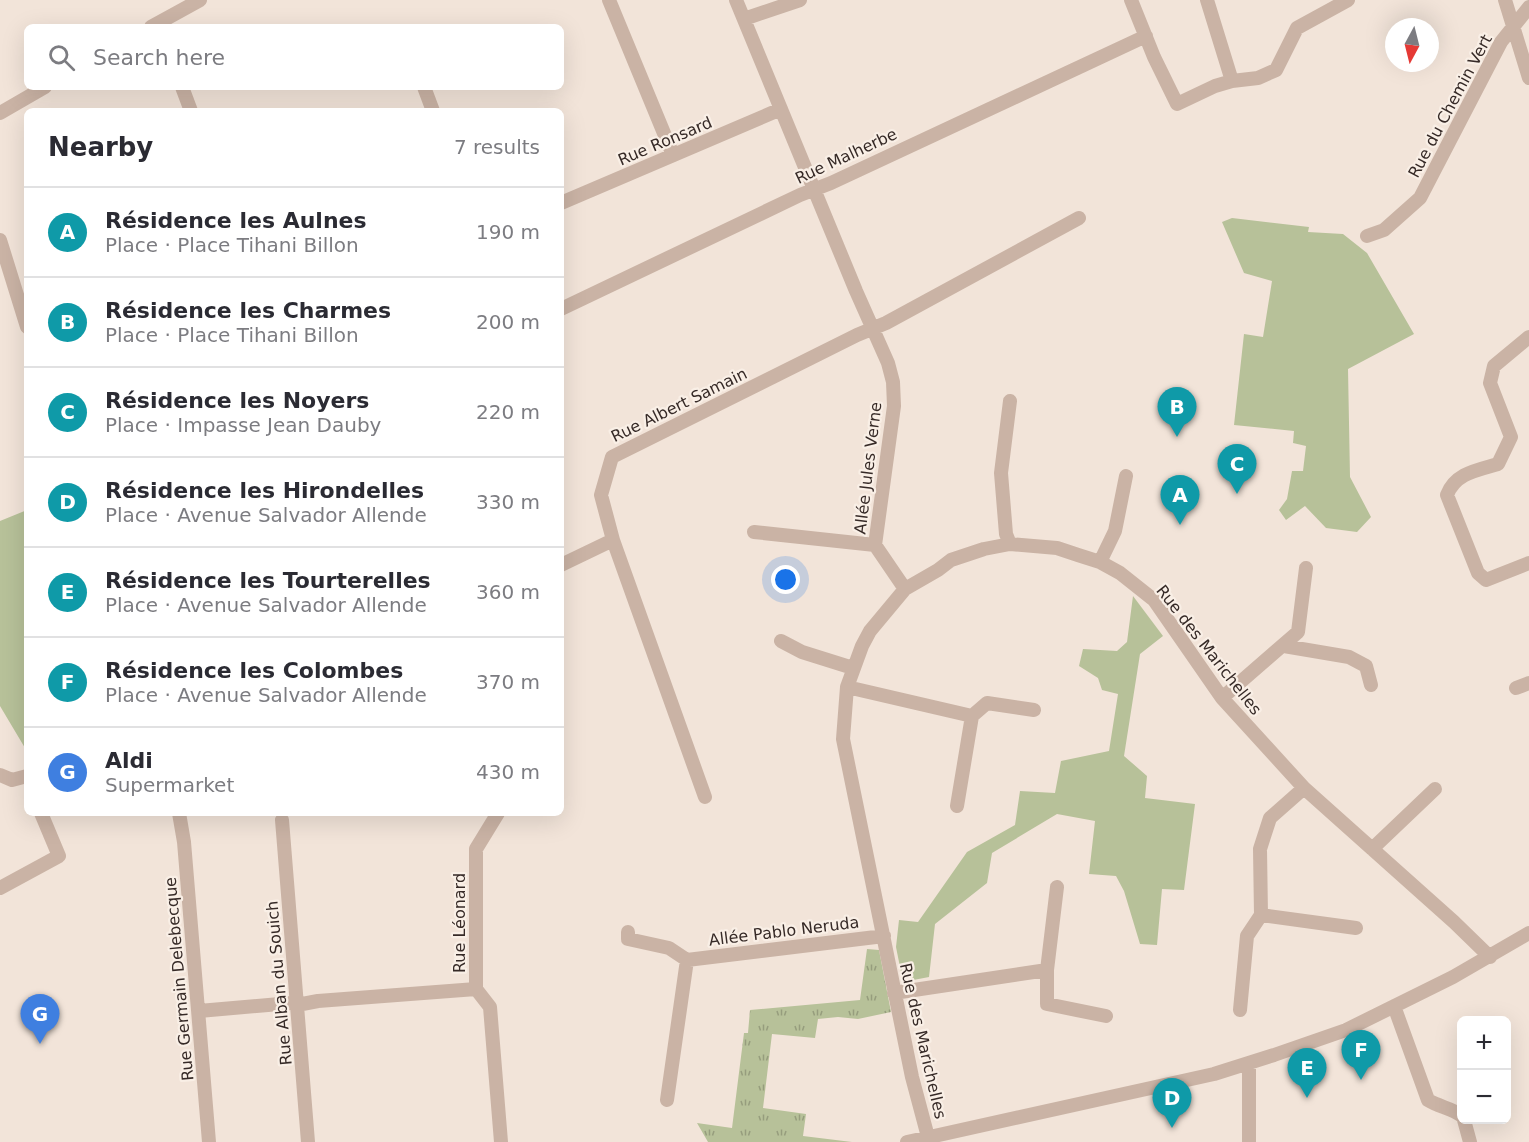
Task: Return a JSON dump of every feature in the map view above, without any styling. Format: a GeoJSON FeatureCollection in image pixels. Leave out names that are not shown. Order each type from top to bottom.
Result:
{"type":"FeatureCollection","features":[{"type":"Feature","properties":{"kind":"street"},"geometry":{"type":"LineString","coordinates":[[158,24],[200,0]]}},
{"type":"Feature","properties":{"kind":"street"},"geometry":{"type":"LineString","coordinates":[[609,0],[673,155]]}},
{"type":"Feature","properties":{"kind":"street","name":"Allée Jules Verne"},"geometry":{"type":"LineString","coordinates":[[736,0],[888,363],[893,382],[894,405],[875,545],[906,589]]}},
{"type":"Feature","properties":{"kind":"street"},"geometry":{"type":"LineString","coordinates":[[744,19],[800,0]]}},
{"type":"Feature","properties":{"kind":"street"},"geometry":{"type":"LineString","coordinates":[[1131,0],[1177,104],[1215,86],[1232,81],[1258,78],[1276,70],[1298,28],[1339,2]]}},
{"type":"Feature","properties":{"kind":"street"},"geometry":{"type":"LineString","coordinates":[[1208,0],[1232,81]]}},
{"type":"Feature","properties":{"kind":"street"},"geometry":{"type":"LineString","coordinates":[[1505,0],[1529,78]]}},
{"type":"Feature","properties":{"kind":"street","name":"Rue du Chemin Vert"},"geometry":{"type":"LineString","coordinates":[[1367,236],[1384,230],[1420,198],[1501,42],[1529,8]]}},
{"type":"Feature","properties":{"kind":"street","name":"Rue Malherbe"},"geometry":{"type":"LineString","coordinates":[[564,308],[800,195],[831,183],[1146,36]]}},
{"type":"Feature","properties":{"kind":"street"},"geometry":{"type":"LineString","coordinates":[[0,113],[40,90]]}},
{"type":"Feature","properties":{"kind":"street"},"geometry":{"type":"LineString","coordinates":[[183,90],[190,108]]}},
{"type":"Feature","properties":{"kind":"street"},"geometry":{"type":"LineString","coordinates":[[425,90],[432,108]]}},
{"type":"Feature","properties":{"kind":"street","name":"Rue Ronsard"},"geometry":{"type":"LineString","coordinates":[[564,202],[781,108]]}},
{"type":"Feature","properties":{"kind":"street","name":"Rue Albert Samain"},"geometry":{"type":"LineString","coordinates":[[705,797],[614,540],[601,495],[612,457],[873,327],[886,323],[1079,218]]}},
{"type":"Feature","properties":{"kind":"street"},"geometry":{"type":"LineString","coordinates":[[0,240],[7,282],[24,320]]}},
{"type":"Feature","properties":{"kind":"street"},"geometry":{"type":"LineString","coordinates":[[1529,337],[1494,366],[1490,383],[1511,437],[1498,464],[1465,474],[1451,485],[1447,495],[1478,573],[1486,580],[1529,563]]}},
{"type":"Feature","properties":{"kind":"street"},"geometry":{"type":"LineString","coordinates":[[1010,401],[1000,473],[1006,534],[1010,544]]}},
{"type":"Feature","properties":{"kind":"street"},"geometry":{"type":"LineString","coordinates":[[1100,562],[1115,531],[1126,476]]}},
{"type":"Feature","properties":{"kind":"street","name":"Allée Jules Verne"},"geometry":{"type":"LineString","coordinates":[[754,532],[875,545]]}},
{"type":"Feature","properties":{"kind":"street"},"geometry":{"type":"LineString","coordinates":[[564,564],[614,540]]}},
{"type":"Feature","properties":{"kind":"street","name":"Rue des Marichelles"},"geometry":{"type":"LineString","coordinates":[[928,1137],[894,993],[843,739],[847,687],[870,631],[906,589],[951,560],[984,549],[1010,544],[1057,548],[1100,562],[1120,573],[1154,600],[1222,698],[1304,788],[1490,957]]}},
{"type":"Feature","properties":{"kind":"street"},"geometry":{"type":"LineString","coordinates":[[1222,698],[1298,632],[1306,568]]}},
{"type":"Feature","properties":{"kind":"street"},"geometry":{"type":"LineString","coordinates":[[781,641],[802,652],[853,668]]}},
{"type":"Feature","properties":{"kind":"street"},"geometry":{"type":"LineString","coordinates":[[1284,646],[1348,657],[1366,666],[1371,685]]}},
{"type":"Feature","properties":{"kind":"street"},"geometry":{"type":"LineString","coordinates":[[1516,688],[1529,683]]}},
{"type":"Feature","properties":{"kind":"street"},"geometry":{"type":"LineString","coordinates":[[847,687],[972,716]]}},
{"type":"Feature","properties":{"kind":"street"},"geometry":{"type":"LineString","coordinates":[[957,806],[972,716],[987,702],[1034,710]]}},
{"type":"Feature","properties":{"kind":"street"},"geometry":{"type":"LineString","coordinates":[[0,775],[12,780],[24,778]]}},
{"type":"Feature","properties":{"kind":"street"},"geometry":{"type":"LineString","coordinates":[[1240,1010],[1247,936],[1261,915],[1260,849],[1270,818],[1304,788]]}},
{"type":"Feature","properties":{"kind":"street"},"geometry":{"type":"LineString","coordinates":[[1372,849],[1435,789]]}},
{"type":"Feature","properties":{"kind":"street"},"geometry":{"type":"LineString","coordinates":[[0,888],[60,856],[42,816]]}},
{"type":"Feature","properties":{"kind":"street","name":"Rue Germain Delebecque"},"geometry":{"type":"LineString","coordinates":[[180,816],[184,842],[209,1142]]}},
{"type":"Feature","properties":{"kind":"street","name":"Rue Léonard"},"geometry":{"type":"LineString","coordinates":[[496,816],[476,849],[476,989],[490,1007],[501,1142]]}},
{"type":"Feature","properties":{"kind":"street","name":"Rue Alban du Souich"},"geometry":{"type":"LineString","coordinates":[[282,820],[308,1142]]}},
{"type":"Feature","properties":{"kind":"street"},"geometry":{"type":"LineString","coordinates":[[1057,887],[1047,970],[1047,1004],[1106,1016]]}},
{"type":"Feature","properties":{"kind":"street"},"geometry":{"type":"LineString","coordinates":[[1261,915],[1356,927]]}},
{"type":"Feature","properties":{"kind":"street","name":"Allée Pablo Neruda"},"geometry":{"type":"LineString","coordinates":[[628,932],[628,939],[669,948],[687,960],[884,936]]}},
{"type":"Feature","properties":{"kind":"street"},"geometry":{"type":"LineString","coordinates":[[907,1142],[1214,1074],[1249,1063],[1346,1030],[1490,957],[1529,933]]}},
{"type":"Feature","properties":{"kind":"street","name":"Allée Pablo Neruda"},"geometry":{"type":"LineString","coordinates":[[667,1100],[687,960]]}},
{"type":"Feature","properties":{"kind":"street"},"geometry":{"type":"LineString","coordinates":[[894,993],[1047,970]]}},
{"type":"Feature","properties":{"kind":"street"},"geometry":{"type":"LineString","coordinates":[[199,1011],[476,989]]}},
{"type":"Feature","properties":{"kind":"street"},"geometry":{"type":"LineString","coordinates":[[1394,1006],[1428,1100],[1457,1113]]}},
{"type":"Feature","properties":{"kind":"street"},"geometry":{"type":"LineString","coordinates":[[1249,1063],[1249,1142]]}},
{"type":"Feature","properties":{"kind":"street"},"geometry":{"type":"LineString","coordinates":[[1465,1124],[1470,1142]]}},
{"type":"Feature","properties":{"kind":"green space"},"geometry":{"type":"Polygon","coordinates":[[[1232,218],[1309,227],[1308,232],[1343,234],[1367,253],[1414,334],[1348,369],[1350,477],[1371,517],[1357,532],[1326,528],[1305,506],[1286,520],[1279,510],[1287,499],[1292,471],[1303,471],[1306,446],[1293,443],[1294,431],[1234,425],[1244,334],[1263,337],[1272,281],[1244,273],[1222,222],[1232,218]]]}},
{"type":"Feature","properties":{"kind":"green space"},"geometry":{"type":"Polygon","coordinates":[[[24,511],[24,746],[0,706],[0,521],[24,511]]]}},
{"type":"Feature","properties":{"kind":"green space"},"geometry":{"type":"Polygon","coordinates":[[[1133,596],[1163,636],[1140,654],[1124,756],[1147,776],[1145,798],[1195,804],[1184,890],[1162,889],[1157,945],[1140,944],[1124,891],[1116,876],[1089,874],[1095,821],[1057,814],[992,853],[987,883],[935,924],[929,977],[903,982],[896,947],[899,920],[918,922],[967,852],[1015,825],[1020,791],[1055,793],[1061,761],[1109,751],[1118,694],[1102,690],[1098,678],[1079,666],[1083,649],[1117,651],[1127,642],[1133,596]]]}},
{"type":"Feature","properties":{"kind":"green space"},"geometry":{"type":"Polygon","coordinates":[[[867,949],[879,950],[891,1012],[858,1019],[838,1017],[818,1019],[815,1038],[772,1034],[763,1108],[806,1114],[803,1136],[852,1142],[708,1142],[697,1123],[732,1128],[744,1033],[748,1033],[750,1010],[860,1000],[867,949]]]}},
{"type":"Feature","properties":{"kind":"place","name":"Résidence les Charmes"},"geometry":{"type":"Point","coordinates":[1177,437]}},
{"type":"Feature","properties":{"kind":"place","name":"Résidence les Noyers"},"geometry":{"type":"Point","coordinates":[1237,494]}},
{"type":"Feature","properties":{"kind":"place","name":"Résidence les Aulnes"},"geometry":{"type":"Point","coordinates":[1180,525]}},
{"type":"Feature","properties":{"kind":"place","name":"Aldi"},"geometry":{"type":"Point","coordinates":[40,1044]}},
{"type":"Feature","properties":{"kind":"place","name":"Résidence les Colombes"},"geometry":{"type":"Point","coordinates":[1361,1080]}},
{"type":"Feature","properties":{"kind":"place","name":"Résidence les Tourterelles"},"geometry":{"type":"Point","coordinates":[1307,1098]}},
{"type":"Feature","properties":{"kind":"place","name":"Résidence les Hirondelles"},"geometry":{"type":"Point","coordinates":[1172,1128]}}]}
